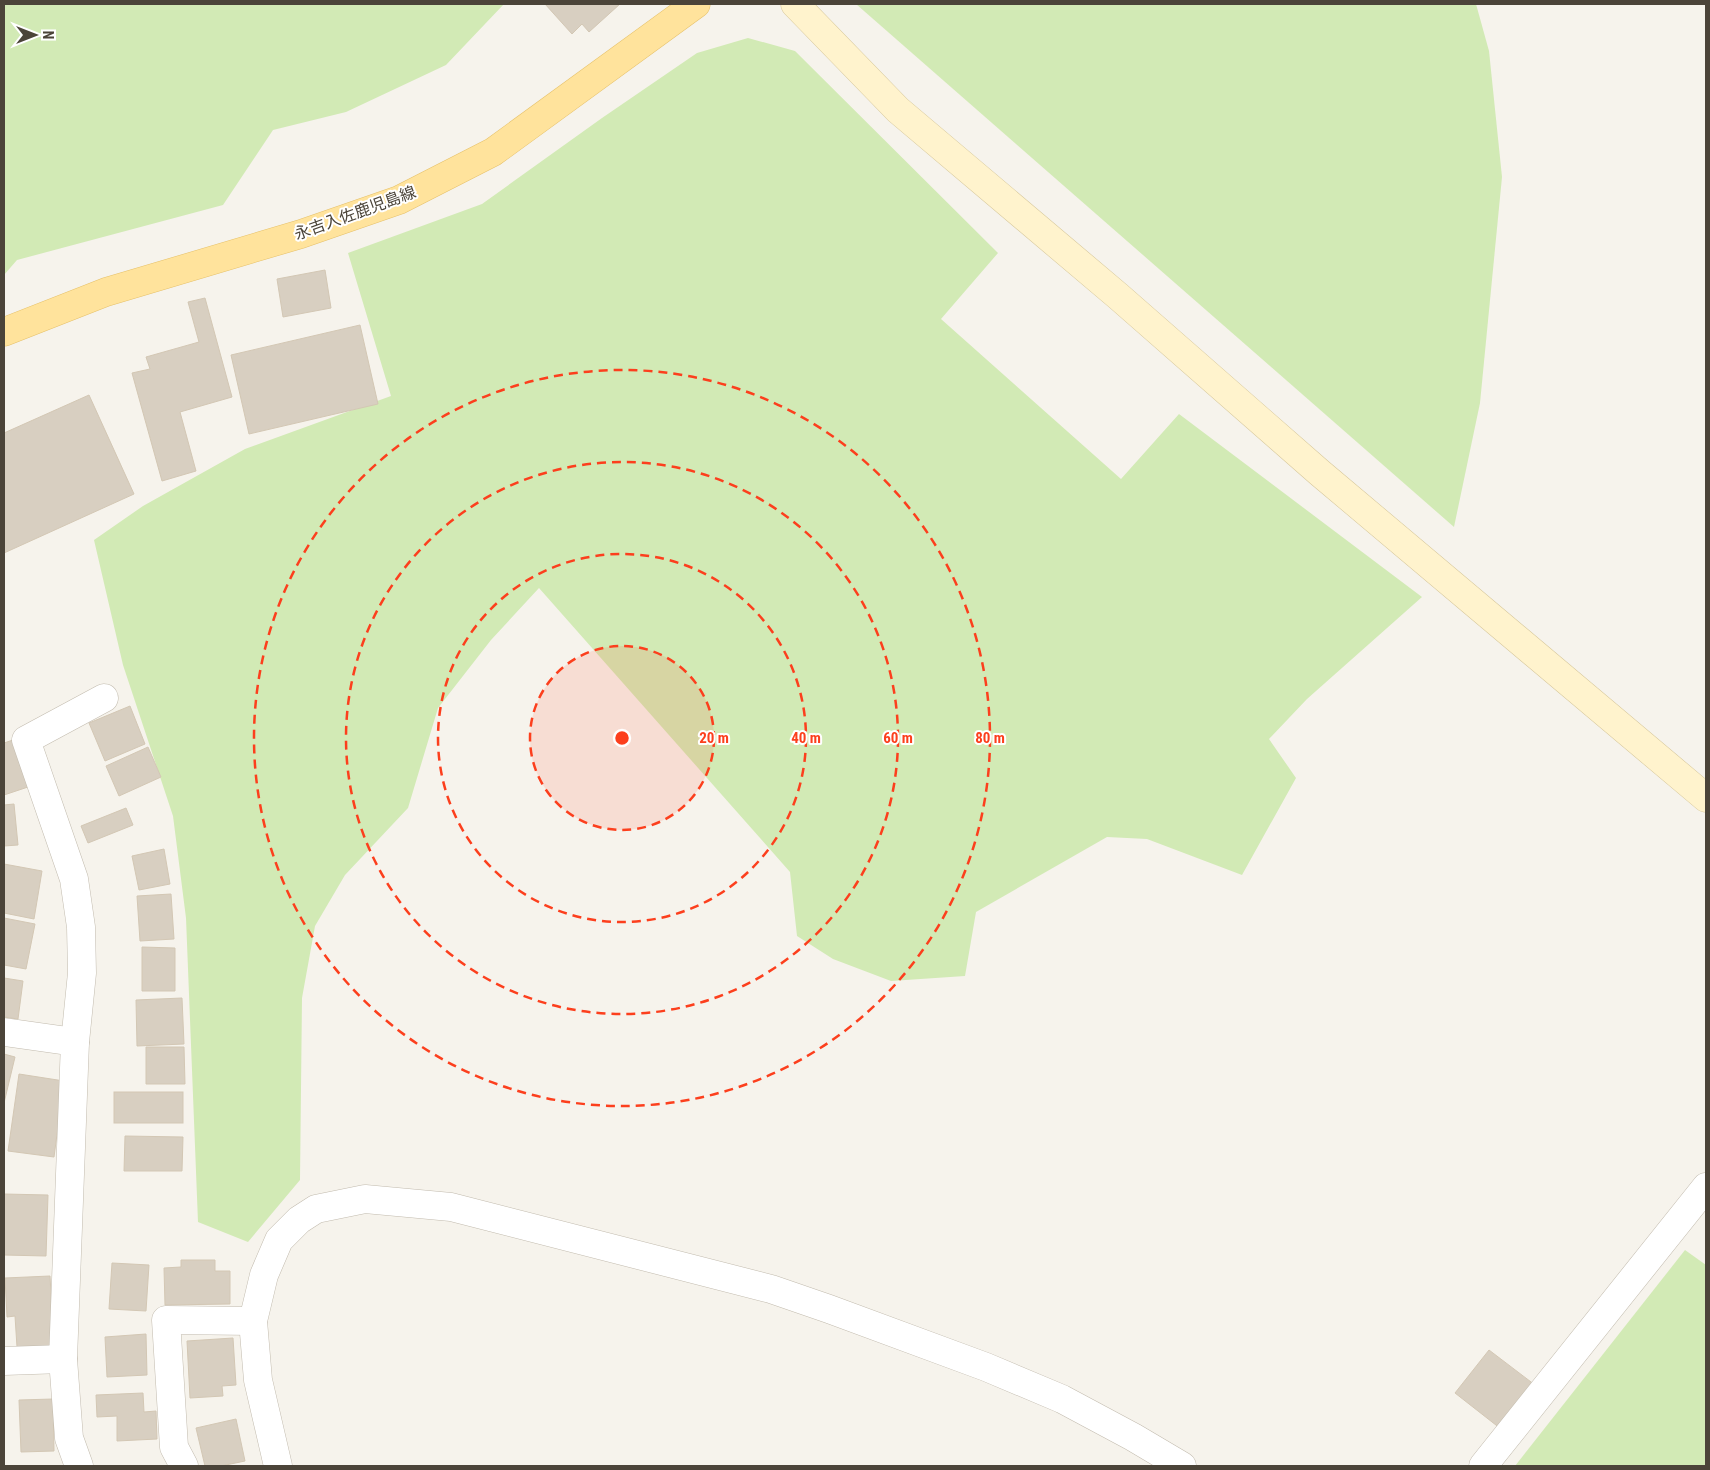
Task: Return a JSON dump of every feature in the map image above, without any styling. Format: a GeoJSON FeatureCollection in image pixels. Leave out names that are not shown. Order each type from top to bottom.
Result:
{"type":"FeatureCollection","features":[{"type":"Feature","properties":{"kind":"main road","name":"永吉入佐鹿児島線"},"geometry":{"type":"LineString","coordinates":[[4,332],[106,292],[301,234],[399,200],[493,152],[696,4]]}},
{"type":"Feature","properties":{"kind":"street"},"geometry":{"type":"LineString","coordinates":[[795,4],[898,110],[1118,296],[1320,473],[1706,798]]}},
{"type":"Feature","properties":{"kind":"street"},"geometry":{"type":"LineString","coordinates":[[80,1466],[69,1438],[63,1359],[75,1042],[82,973],[81,927],[74,879],[26,740],[104,698]]}},
{"type":"Feature","properties":{"kind":"street"},"geometry":{"type":"LineString","coordinates":[[4,1032],[75,1042]]}},
{"type":"Feature","properties":{"kind":"street"},"geometry":{"type":"LineString","coordinates":[[1484,1466],[1706,1187]]}},
{"type":"Feature","properties":{"kind":"street"},"geometry":{"type":"LineString","coordinates":[[278,1466],[258,1380],[253,1321],[264,1275],[279,1240],[299,1220],[316,1209],[365,1199],[450,1207],[771,1289],[986,1367],[1062,1400],[1133,1437],[1182,1466]]}},
{"type":"Feature","properties":{"kind":"street"},"geometry":{"type":"LineString","coordinates":[[184,1466],[174,1448],[166,1320],[253,1321]]}},
{"type":"Feature","properties":{"kind":"street"},"geometry":{"type":"LineString","coordinates":[[4,1361],[63,1359]]}},
{"type":"Feature","properties":{"kind":"green space"},"geometry":{"type":"Polygon","coordinates":[[[4,4],[504,4],[446,65],[346,112],[273,130],[223,205],[17,260],[4,275],[4,4]]]}},
{"type":"Feature","properties":{"kind":"green space"},"geometry":{"type":"Polygon","coordinates":[[[856,4],[1476,4],[1489,51],[1502,177],[1480,403],[1454,527],[856,4]]]}},
{"type":"Feature","properties":{"kind":"green space"},"geometry":{"type":"Polygon","coordinates":[[[748,38],[795,51],[998,253],[941,319],[1121,479],[1179,414],[1422,597],[1307,699],[1269,739],[1296,778],[1242,875],[1147,839],[1107,837],[976,912],[965,976],[891,981],[833,959],[797,936],[790,872],[539,588],[491,640],[438,708],[408,808],[345,875],[315,926],[302,998],[300,1180],[248,1242],[198,1222],[186,918],[173,816],[123,665],[94,540],[143,506],[245,449],[391,396],[348,253],[482,204],[697,53],[748,38]]]}},
{"type":"Feature","properties":{"kind":"green space"},"geometry":{"type":"Polygon","coordinates":[[[1685,1250],[1706,1265],[1706,1466],[1515,1466],[1685,1250]]]}},
{"type":"Feature","properties":{"kind":"building"},"geometry":{"type":"Polygon","coordinates":[[[545,4],[620,4],[589,32],[582,24],[572,34],[545,4]]]}},
{"type":"Feature","properties":{"kind":"building"},"geometry":{"type":"Polygon","coordinates":[[[325,270],[331,308],[283,317],[277,279],[325,270]]]}},
{"type":"Feature","properties":{"kind":"building"},"geometry":{"type":"Polygon","coordinates":[[[205,298],[232,397],[180,412],[196,471],[162,481],[132,373],[150,369],[146,357],[199,342],[188,302],[205,298]]]}},
{"type":"Feature","properties":{"kind":"building"},"geometry":{"type":"Polygon","coordinates":[[[360,325],[378,404],[249,434],[231,355],[360,325]]]}},
{"type":"Feature","properties":{"kind":"building"},"geometry":{"type":"Polygon","coordinates":[[[89,395],[134,494],[4,553],[4,433],[89,395]]]}},
{"type":"Feature","properties":{"kind":"building"},"geometry":{"type":"Polygon","coordinates":[[[130,706],[145,744],[105,761],[89,723],[130,706]]]}},
{"type":"Feature","properties":{"kind":"building"},"geometry":{"type":"Polygon","coordinates":[[[13,740],[28,787],[4,795],[4,743],[13,740]]]}},
{"type":"Feature","properties":{"kind":"building"},"geometry":{"type":"Polygon","coordinates":[[[148,747],[161,777],[119,796],[106,766],[148,747]]]}},
{"type":"Feature","properties":{"kind":"building"},"geometry":{"type":"Polygon","coordinates":[[[14,804],[18,845],[4,846],[4,805],[14,804]]]}},
{"type":"Feature","properties":{"kind":"building"},"geometry":{"type":"Polygon","coordinates":[[[126,808],[133,825],[88,843],[81,826],[126,808]]]}},
{"type":"Feature","properties":{"kind":"building"},"geometry":{"type":"Polygon","coordinates":[[[164,849],[170,884],[139,890],[132,856],[164,849]]]}},
{"type":"Feature","properties":{"kind":"building"},"geometry":{"type":"Polygon","coordinates":[[[4,864],[42,871],[34,919],[4,913],[4,864]]]}},
{"type":"Feature","properties":{"kind":"building"},"geometry":{"type":"Polygon","coordinates":[[[171,894],[174,939],[140,941],[137,896],[171,894]]]}},
{"type":"Feature","properties":{"kind":"building"},"geometry":{"type":"Polygon","coordinates":[[[4,918],[35,924],[26,969],[4,965],[4,918]]]}},
{"type":"Feature","properties":{"kind":"building"},"geometry":{"type":"Polygon","coordinates":[[[142,947],[175,948],[175,991],[142,991],[142,947]]]}},
{"type":"Feature","properties":{"kind":"building"},"geometry":{"type":"Polygon","coordinates":[[[4,978],[23,981],[18,1019],[4,1017],[4,978]]]}},
{"type":"Feature","properties":{"kind":"building"},"geometry":{"type":"Polygon","coordinates":[[[182,998],[184,1044],[137,1046],[136,1000],[182,998]]]}},
{"type":"Feature","properties":{"kind":"building"},"geometry":{"type":"Polygon","coordinates":[[[146,1047],[184,1047],[185,1084],[146,1084],[146,1047]]]}},
{"type":"Feature","properties":{"kind":"building"},"geometry":{"type":"Polygon","coordinates":[[[4,1054],[15,1057],[4,1103],[4,1054]]]}},
{"type":"Feature","properties":{"kind":"building"},"geometry":{"type":"Polygon","coordinates":[[[19,1074],[64,1081],[54,1157],[8,1151],[19,1074]]]}},
{"type":"Feature","properties":{"kind":"building"},"geometry":{"type":"Polygon","coordinates":[[[114,1092],[183,1092],[183,1123],[114,1123],[114,1092]]]}},
{"type":"Feature","properties":{"kind":"building"},"geometry":{"type":"Polygon","coordinates":[[[125,1136],[183,1137],[182,1171],[124,1171],[125,1136]]]}},
{"type":"Feature","properties":{"kind":"building"},"geometry":{"type":"Polygon","coordinates":[[[4,1194],[48,1195],[46,1256],[4,1255],[4,1194]]]}},
{"type":"Feature","properties":{"kind":"building"},"geometry":{"type":"Polygon","coordinates":[[[181,1260],[215,1260],[215,1271],[230,1271],[230,1304],[165,1305],[164,1268],[181,1267],[181,1260]]]}},
{"type":"Feature","properties":{"kind":"building"},"geometry":{"type":"Polygon","coordinates":[[[112,1263],[149,1265],[146,1311],[109,1309],[112,1263]]]}},
{"type":"Feature","properties":{"kind":"building"},"geometry":{"type":"Polygon","coordinates":[[[50,1276],[54,1346],[17,1347],[15,1316],[7,1317],[5,1278],[50,1276]]]}},
{"type":"Feature","properties":{"kind":"building"},"geometry":{"type":"Polygon","coordinates":[[[146,1334],[147,1375],[107,1377],[105,1337],[146,1334]]]}},
{"type":"Feature","properties":{"kind":"building"},"geometry":{"type":"Polygon","coordinates":[[[233,1338],[236,1385],[222,1386],[223,1396],[190,1398],[187,1341],[233,1338]]]}},
{"type":"Feature","properties":{"kind":"building"},"geometry":{"type":"Polygon","coordinates":[[[1489,1350],[1535,1385],[1501,1429],[1455,1393],[1489,1350]]]}},
{"type":"Feature","properties":{"kind":"building"},"geometry":{"type":"Polygon","coordinates":[[[143,1393],[144,1412],[156,1411],[157,1439],[117,1441],[117,1416],[97,1417],[96,1395],[143,1393]]]}},
{"type":"Feature","properties":{"kind":"building"},"geometry":{"type":"Polygon","coordinates":[[[53,1399],[54,1451],[21,1452],[19,1400],[53,1399]]]}},
{"type":"Feature","properties":{"kind":"building"},"geometry":{"type":"Polygon","coordinates":[[[236,1419],[245,1461],[221,1466],[205,1466],[196,1428],[236,1419]]]}}]}
